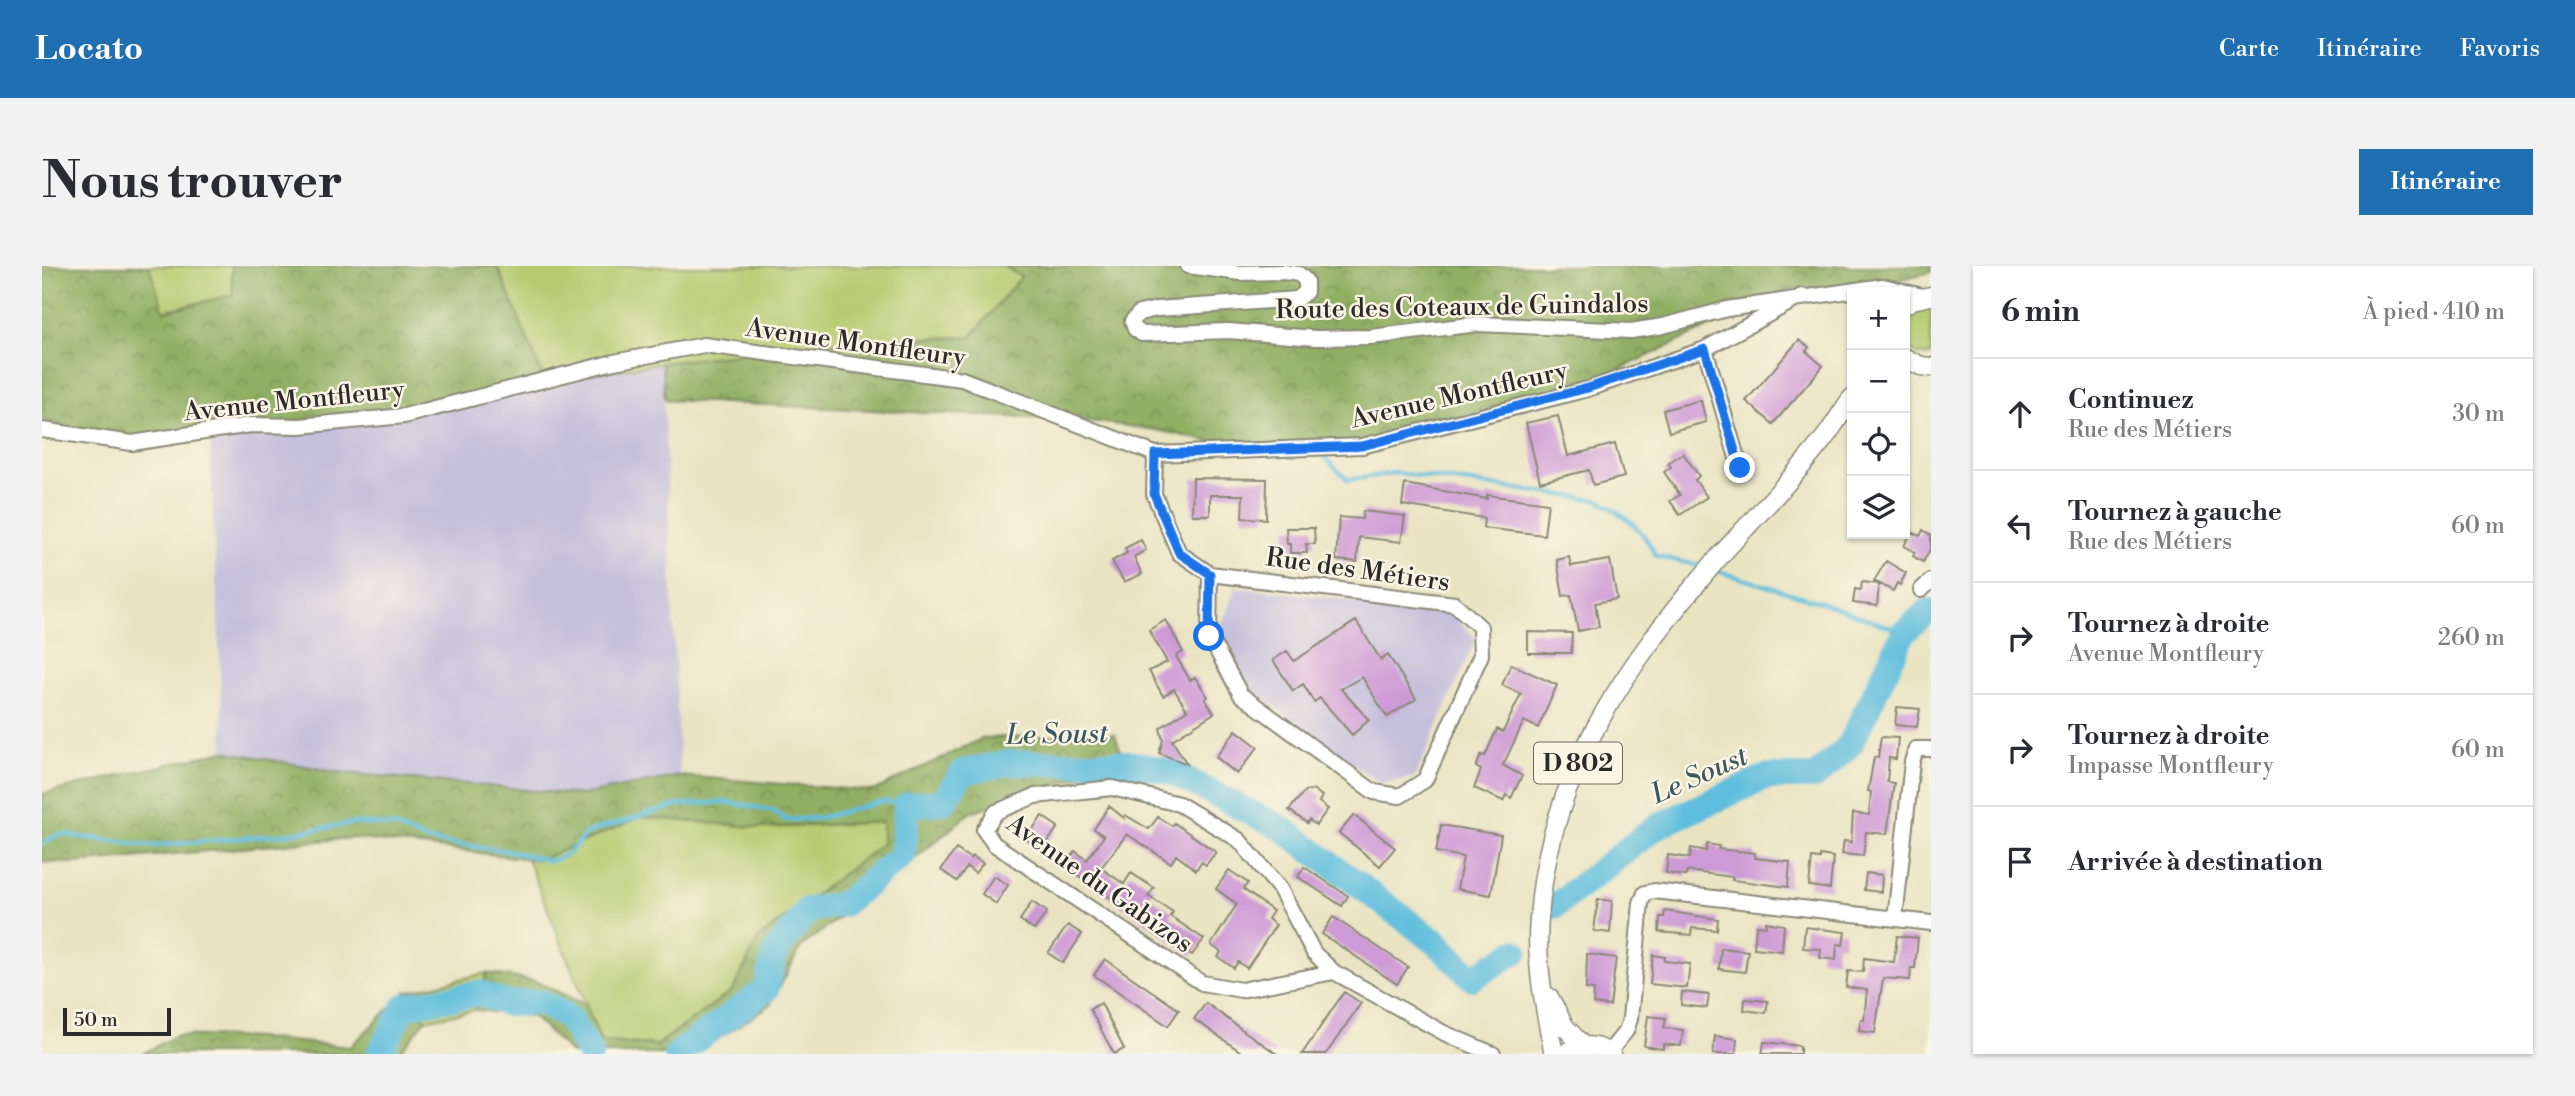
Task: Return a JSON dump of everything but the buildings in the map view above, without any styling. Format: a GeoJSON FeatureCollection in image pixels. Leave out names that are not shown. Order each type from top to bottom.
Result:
{"type":"FeatureCollection","features":[{"type":"Feature","properties":{"kind":"main road"},"geometry":{"type":"LineString","coordinates":[[1910,364],[1931,367]]}},
{"type":"Feature","properties":{"kind":"main road","name":"D 802"},"geometry":{"type":"LineString","coordinates":[[1554,1054],[1542,983],[1539,918],[1551,845],[1573,775],[1602,712],[1649,642],[1703,576],[1823,440],[1847,405]]}},
{"type":"Feature","properties":{"kind":"main road","name":"D 802"},"geometry":{"type":"LineString","coordinates":[[1823,440],[1847,420]]}},
{"type":"Feature","properties":{"kind":"main road","name":"D 802"},"geometry":{"type":"LineString","coordinates":[[1542,983],[1565,1027],[1583,1046]]}},
{"type":"Feature","properties":{"kind":"main road"},"geometry":{"type":"LineString","coordinates":[[1564,1054],[1583,1046],[1592,1046],[1610,1053]]}},
{"type":"Feature","properties":{"kind":"street","name":"Route des Coteaux de Guindalos"},"geometry":{"type":"LineString","coordinates":[[1188,266],[1240,274],[1299,274],[1306,281],[1306,292],[1297,299],[1157,309],[1139,313],[1132,321],[1135,329],[1142,334],[1229,331],[1315,338],[1371,337],[1478,324],[1631,331],[1663,326],[1727,309],[1802,296],[1847,292]]}},
{"type":"Feature","properties":{"kind":"street","name":"Avenue Montfleury"},"geometry":{"type":"LineString","coordinates":[[42,430],[132,443],[250,425],[300,426],[404,416],[614,362],[704,345],[962,379],[1155,454],[1362,446],[1588,388],[1705,349],[1802,296]]}},
{"type":"Feature","properties":{"kind":"street"},"geometry":{"type":"LineString","coordinates":[[1705,349],[1740,468]]}},
{"type":"Feature","properties":{"kind":"street","name":"Rue des Métiers"},"geometry":{"type":"LineString","coordinates":[[1155,454],[1154,494],[1179,553],[1210,574],[1455,604],[1480,627],[1481,655],[1425,780],[1401,796],[1374,792],[1241,695],[1209,636],[1210,574]]}},
{"type":"Feature","properties":{"kind":"street"},"geometry":{"type":"LineString","coordinates":[[1895,919],[1912,762],[1924,749]]}},
{"type":"Feature","properties":{"kind":"street","name":"Avenue du Gabizos"},"geometry":{"type":"LineString","coordinates":[[1334,972],[1241,990],[1202,983],[994,844],[984,830],[996,812],[1035,796],[1112,789],[1179,804],[1239,840],[1280,889],[1314,953],[1334,972],[1444,1033],[1493,1054]]}},
{"type":"Feature","properties":{"kind":"street"},"geometry":{"type":"LineString","coordinates":[[1610,1053],[1626,1031],[1630,1019],[1641,903],[1645,893],[1654,891],[1931,923]]}},
{"type":"Feature","properties":{"kind":"shaded area"},"geometry":{"type":"Polygon","coordinates":[[[662,363],[680,776],[581,795],[336,772],[224,751],[209,428],[662,363]]]}},
{"type":"Feature","properties":{"kind":"shaded area"},"geometry":{"type":"Polygon","coordinates":[[[1236,587],[1451,612],[1476,639],[1415,777],[1381,784],[1244,685],[1219,632],[1236,587]]]}},
{"type":"Feature","properties":{"kind":"green space"},"geometry":{"type":"Polygon","coordinates":[[[42,266],[149,266],[164,311],[233,295],[232,266],[497,266],[545,381],[396,412],[111,439],[42,420],[42,266]]]}},
{"type":"Feature","properties":{"kind":"green space"},"geometry":{"type":"Polygon","coordinates":[[[149,266],[232,266],[233,295],[163,311],[149,266]]]}},
{"type":"Feature","properties":{"kind":"green space"},"geometry":{"type":"Polygon","coordinates":[[[497,266],[1004,266],[1021,277],[971,337],[854,340],[662,363],[545,381],[497,266]]]}},
{"type":"Feature","properties":{"kind":"green space"},"geometry":{"type":"Polygon","coordinates":[[[1004,266],[1931,266],[1931,272],[1890,282],[1788,290],[1601,378],[1359,444],[1253,451],[1157,430],[1091,421],[665,400],[662,363],[854,340],[971,337],[1021,277],[1004,266]]]}},
{"type":"Feature","properties":{"kind":"green space"},"geometry":{"type":"Polygon","coordinates":[[[1925,305],[1931,306],[1931,356],[1916,354],[1910,347],[1910,314],[1925,305]]]}},
{"type":"Feature","properties":{"kind":"green space"},"geometry":{"type":"Polygon","coordinates":[[[1115,734],[1124,762],[971,812],[801,947],[770,1005],[695,1054],[572,1054],[533,1017],[475,1010],[487,973],[535,981],[586,1005],[601,1042],[657,1045],[733,990],[759,938],[882,844],[882,822],[764,828],[641,817],[540,860],[353,838],[75,863],[42,862],[42,794],[224,751],[336,772],[581,795],[680,776],[873,791],[983,738],[1115,734]]]}},
{"type":"Feature","properties":{"kind":"green space"},"geometry":{"type":"Polygon","coordinates":[[[641,817],[764,828],[882,822],[882,844],[759,938],[733,990],[657,1045],[601,1042],[527,858],[540,860],[641,817]]]}},
{"type":"Feature","properties":{"kind":"green space"},"geometry":{"type":"Polygon","coordinates":[[[487,973],[475,1010],[426,1020],[406,992],[487,973]]]}},
{"type":"Feature","properties":{"kind":"green space"},"geometry":{"type":"Polygon","coordinates":[[[406,992],[426,1020],[398,1054],[142,1054],[177,1035],[260,1038],[350,1047],[406,992]]]}},
{"type":"Feature","properties":{"kind":"waterway"},"geometry":{"type":"LineString","coordinates":[[1317,450],[1348,480],[1396,473],[1599,500],[1632,524],[1645,537],[1656,556],[1706,567]]}},
{"type":"Feature","properties":{"kind":"waterway"},"geometry":{"type":"LineString","coordinates":[[1714,570],[1823,603],[1904,632]]}},
{"type":"Feature","properties":{"kind":"waterway","name":"Le Soust"},"geometry":{"type":"LineString","coordinates":[[1555,906],[1657,826],[1767,777],[1815,777],[1850,745],[1904,632],[1931,611]]}},
{"type":"Feature","properties":{"kind":"waterway","name":"Le Soust"},"geometry":{"type":"LineString","coordinates":[[677,1054],[766,990],[776,951],[808,910],[843,904],[903,855],[907,805],[943,802],[963,772],[1007,763],[1129,763],[1171,772],[1283,829],[1437,943],[1472,978],[1515,952]]}},
{"type":"Feature","properties":{"kind":"waterway"},"geometry":{"type":"LineString","coordinates":[[42,844],[60,834],[151,846],[287,834],[356,823],[393,826],[429,841],[510,851],[551,861],[568,854],[588,832],[678,805],[727,802],[775,811],[785,820],[820,818],[883,801],[907,805]]}},
{"type":"Feature","properties":{"kind":"waterway","name":"Le Soust"},"geometry":{"type":"LineString","coordinates":[[379,1054],[405,1006],[480,993],[507,1004],[540,1002],[568,1017],[590,1054]]}},
{"type":"Feature","properties":{"kind":"route"},"geometry":{"type":"LineString","coordinates":[[1209,636],[1210,574],[1179,553],[1154,494],[1155,454],[1362,446],[1588,388],[1705,349],[1740,468]]}}]}
